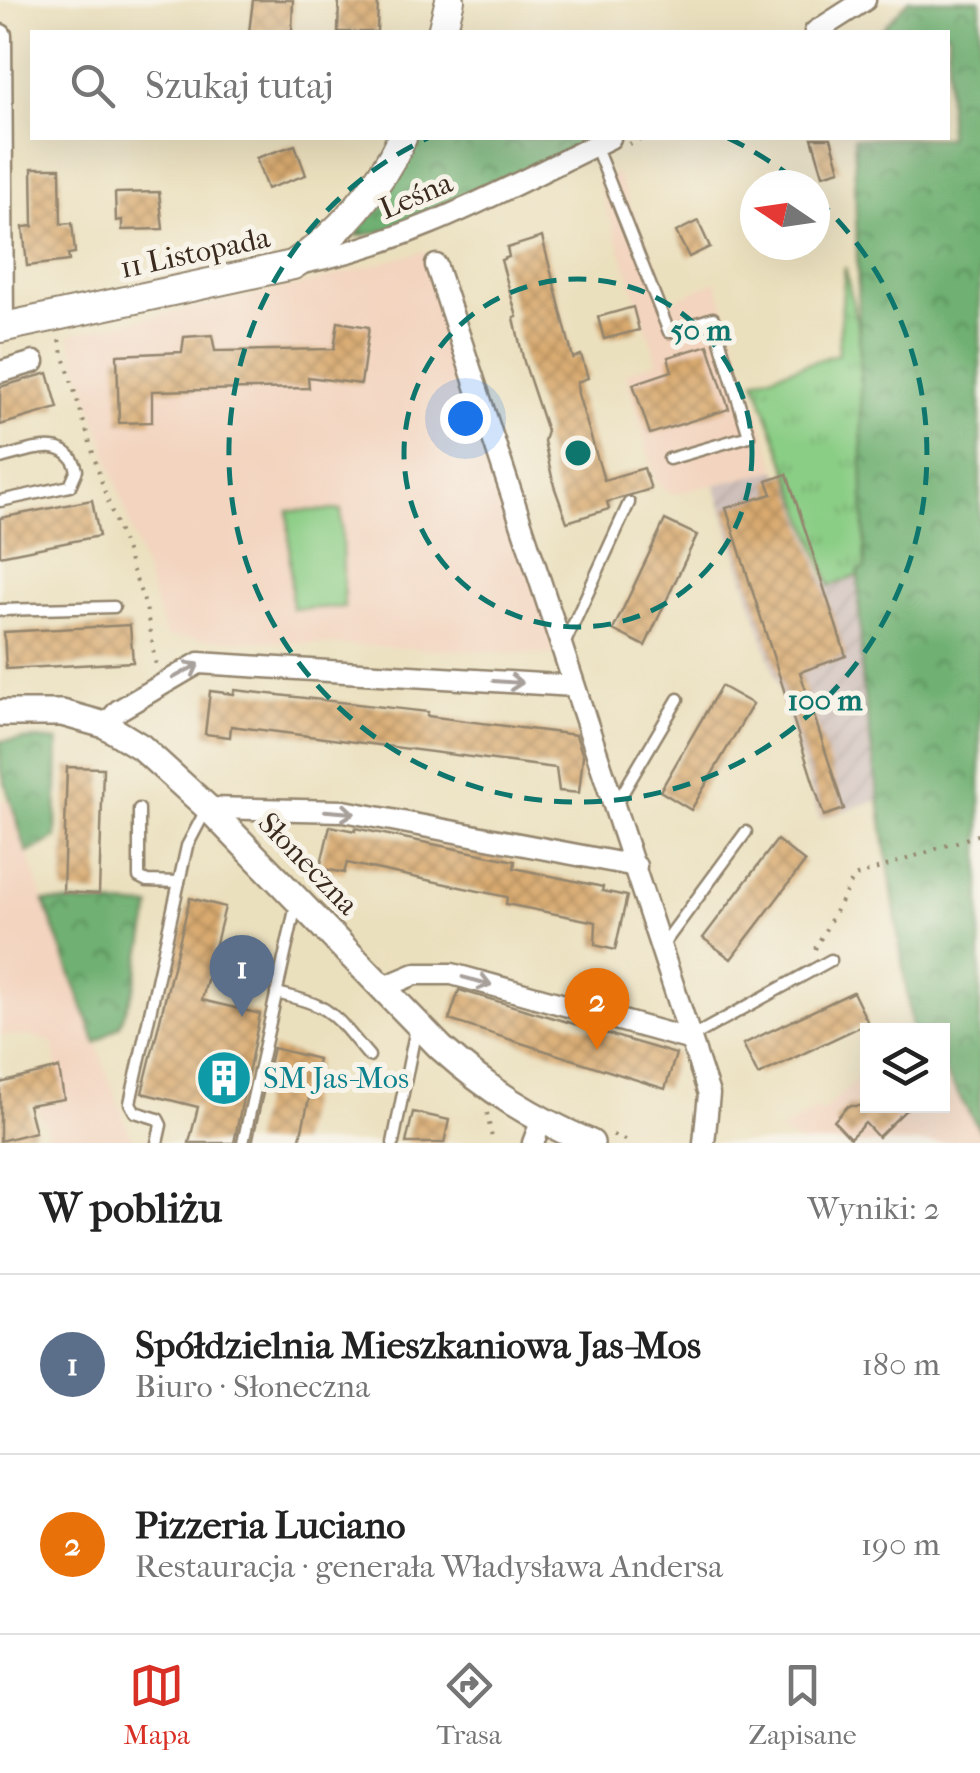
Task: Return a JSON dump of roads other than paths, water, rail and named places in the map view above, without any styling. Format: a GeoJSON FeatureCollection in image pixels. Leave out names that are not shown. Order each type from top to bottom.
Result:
{"type":"FeatureCollection","features":[{"type":"Feature","properties":{"kind":"main road"},"geometry":{"type":"LineString","coordinates":[[442,30],[450,0]]}},
{"type":"Feature","properties":{"kind":"main road","name":"11 Listopada"},"geometry":{"type":"LineString","coordinates":[[2,328],[293,265],[314,252],[365,198],[401,140]]}},
{"type":"Feature","properties":{"kind":"street"},"geometry":{"type":"LineString","coordinates":[[818,30],[866,0]]}},
{"type":"Feature","properties":{"kind":"street","name":"11 Listopada"},"geometry":{"type":"LineString","coordinates":[[2,35],[2,328]]}},
{"type":"Feature","properties":{"kind":"street","name":"Leśna"},"geometry":{"type":"LineString","coordinates":[[293,265],[344,255],[426,228],[603,141]]}},
{"type":"Feature","properties":{"kind":"street"},"geometry":{"type":"LineString","coordinates":[[436,264],[708,1094],[704,1143]]}},
{"type":"Feature","properties":{"kind":"street"},"geometry":{"type":"LineString","coordinates":[[0,372],[34,362]]}},
{"type":"Feature","properties":{"kind":"street"},"geometry":{"type":"LineString","coordinates":[[105,725],[119,710],[199,663],[574,686]]}},
{"type":"Feature","properties":{"kind":"street","name":"Słoneczna"},"geometry":{"type":"LineString","coordinates":[[0,713],[62,712],[105,725],[141,747],[208,808],[482,1084],[537,1132],[590,1143]]}},
{"type":"Feature","properties":{"kind":"street"},"geometry":{"type":"LineString","coordinates":[[208,808],[344,811],[636,866]]}},
{"type":"Feature","properties":{"kind":"street"},"geometry":{"type":"LineString","coordinates":[[384,987],[415,974],[452,974],[688,1039]]}},
{"type":"Feature","properties":{"kind":"lane"},"geometry":{"type":"LineString","coordinates":[[603,141],[668,332],[713,318],[749,436],[669,459]]}},
{"type":"Feature","properties":{"kind":"lane"},"geometry":{"type":"LineString","coordinates":[[0,458],[57,447],[69,452],[77,470],[70,486],[0,501]]}},
{"type":"Feature","properties":{"kind":"lane"},"geometry":{"type":"LineString","coordinates":[[562,650],[629,502]]}},
{"type":"Feature","properties":{"kind":"lane"},"geometry":{"type":"LineString","coordinates":[[0,610],[114,607]]}},
{"type":"Feature","properties":{"kind":"lane"},"geometry":{"type":"LineString","coordinates":[[615,806],[678,700]]}},
{"type":"Feature","properties":{"kind":"lane"},"geometry":{"type":"LineString","coordinates":[[157,1143],[161,1125],[158,1119],[134,1112],[130,1103],[186,846],[208,808]]}},
{"type":"Feature","properties":{"kind":"lane"},"geometry":{"type":"LineString","coordinates":[[139,809],[139,877],[179,882]]}},
{"type":"Feature","properties":{"kind":"lane"},"geometry":{"type":"LineString","coordinates":[[662,946],[746,832]]}},
{"type":"Feature","properties":{"kind":"lane"},"geometry":{"type":"LineString","coordinates":[[244,1143],[297,900]]}},
{"type":"Feature","properties":{"kind":"lane"},"geometry":{"type":"LineString","coordinates":[[688,1039],[831,960]]}},
{"type":"Feature","properties":{"kind":"lane"},"geometry":{"type":"LineString","coordinates":[[276,994],[328,1008],[369,1056]]}},
{"type":"Feature","properties":{"kind":"lane"},"geometry":{"type":"LineString","coordinates":[[393,1143],[417,1022]]}},
{"type":"Feature","properties":{"kind":"place","name":"Spółdzielnia Mieszkaniowa Jas-Mos"},"geometry":{"type":"Point","coordinates":[242,1017]}},
{"type":"Feature","properties":{"kind":"place","name":"Pizzeria Luciano"},"geometry":{"type":"Point","coordinates":[597,1050]}},
{"type":"Feature","properties":{"kind":"place","name":"SM Jas-Mos"},"geometry":{"type":"Point","coordinates":[224,1078]}}]}
